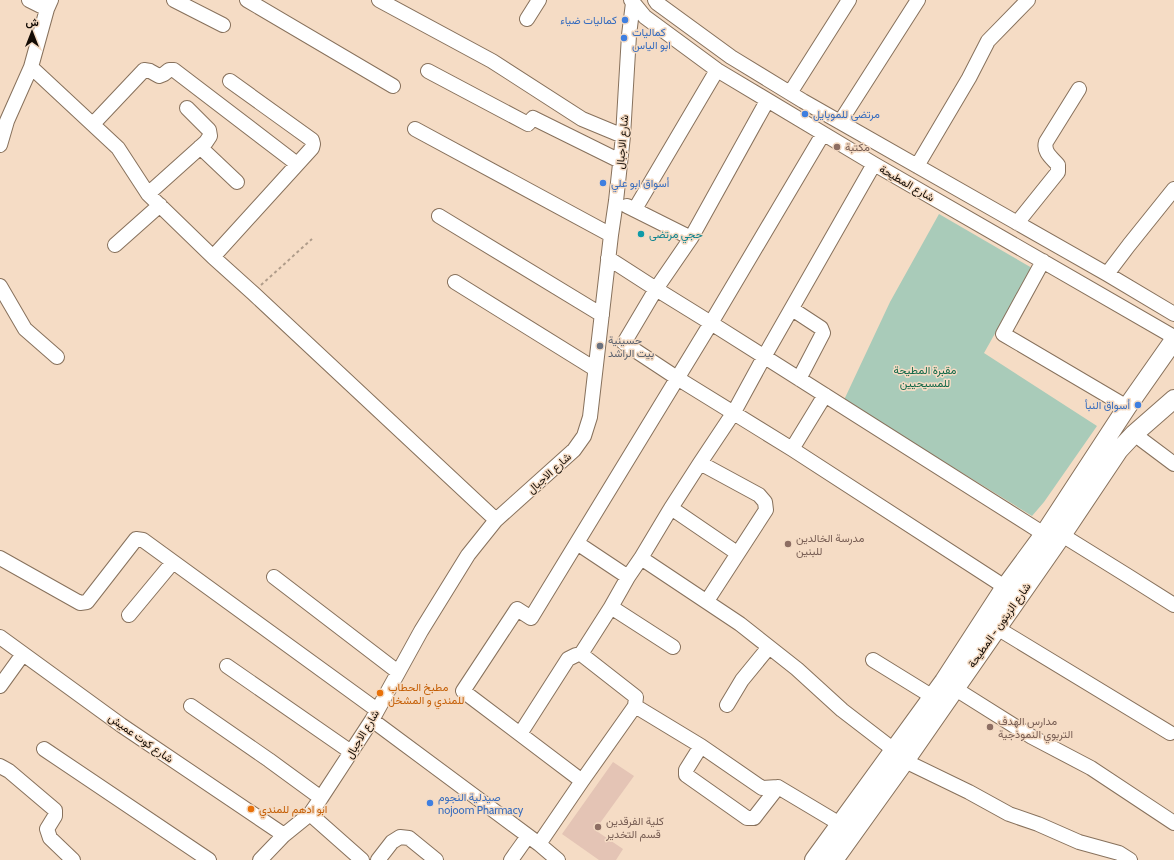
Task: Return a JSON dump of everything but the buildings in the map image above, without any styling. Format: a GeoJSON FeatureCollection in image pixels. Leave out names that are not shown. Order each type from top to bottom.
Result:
{"type":"FeatureCollection","features":[{"type":"Feature","properties":{"kind":"main road","name":"شارع الزيتون - المطيحة"},"geometry":{"type":"LineString","coordinates":[[834,860],[899,756],[933,697],[1005,587],[1044,534],[1127,407],[1174,340]]}},
{"type":"Feature","properties":{"kind":"main road","name":"شارع الزيتون - المطيحة"},"geometry":{"type":"LineString","coordinates":[[814,860],[840,824],[899,756],[954,688],[1062,535],[1119,450],[1134,434],[1174,400]]}},
{"type":"Feature","properties":{"kind":"street"},"geometry":{"type":"LineString","coordinates":[[0,145],[7,121],[31,67],[49,4],[29,0]]}},
{"type":"Feature","properties":{"kind":"street"},"geometry":{"type":"LineString","coordinates":[[174,0],[223,25]]}},
{"type":"Feature","properties":{"kind":"street"},"geometry":{"type":"LineString","coordinates":[[247,0],[393,86]]}},
{"type":"Feature","properties":{"kind":"street"},"geometry":{"type":"LineString","coordinates":[[379,0],[492,61],[582,119],[623,136]]}},
{"type":"Feature","properties":{"kind":"street"},"geometry":{"type":"LineString","coordinates":[[527,19],[539,0]]}},
{"type":"Feature","properties":{"kind":"street","name":"شارع المطيحة"},"geometry":{"type":"LineString","coordinates":[[655,0],[731,57],[803,101],[1107,274],[1174,314]]}},
{"type":"Feature","properties":{"kind":"street"},"geometry":{"type":"LineString","coordinates":[[790,93],[849,0]]}},
{"type":"Feature","properties":{"kind":"street"},"geometry":{"type":"LineString","coordinates":[[840,122],[918,0]]}},
{"type":"Feature","properties":{"kind":"street"},"geometry":{"type":"LineString","coordinates":[[917,166],[969,78],[988,41],[1028,0]]}},
{"type":"Feature","properties":{"kind":"street","name":"شارع الاجبال"},"geometry":{"type":"LineString","coordinates":[[260,860],[284,835],[310,814],[322,798],[374,715],[421,631],[468,555],[496,520],[574,450],[584,436],[590,417],[616,201],[623,136],[628,36],[632,1]]}},
{"type":"Feature","properties":{"kind":"street","name":"شارع المطيحة"},"geometry":{"type":"LineString","coordinates":[[632,1],[646,17],[717,70],[767,101],[1174,337]]}},
{"type":"Feature","properties":{"kind":"street"},"geometry":{"type":"LineString","coordinates":[[31,67],[118,148],[148,194],[213,257],[496,520]]}},
{"type":"Feature","properties":{"kind":"street"},"geometry":{"type":"LineString","coordinates":[[93,124],[144,70],[150,71],[159,76],[169,70],[174,70],[297,164]]}},
{"type":"Feature","properties":{"kind":"street"},"geometry":{"type":"LineString","coordinates":[[428,70],[528,124],[532,118],[620,161]]}},
{"type":"Feature","properties":{"kind":"street"},"geometry":{"type":"LineString","coordinates":[[635,209],[717,70]]}},
{"type":"Feature","properties":{"kind":"street"},"geometry":{"type":"LineString","coordinates":[[213,257],[312,148],[313,144],[312,140],[230,81]]}},
{"type":"Feature","properties":{"kind":"street"},"geometry":{"type":"LineString","coordinates":[[1017,223],[1058,172],[1058,165],[1047,152],[1045,146],[1046,142],[1079,89]]}},
{"type":"Feature","properties":{"kind":"street"},"geometry":{"type":"LineString","coordinates":[[767,101],[691,238],[656,289],[624,343],[677,378],[792,449],[1005,587]]}},
{"type":"Feature","properties":{"kind":"street"},"geometry":{"type":"LineString","coordinates":[[794,117],[803,101]]}},
{"type":"Feature","properties":{"kind":"street"},"geometry":{"type":"LineString","coordinates":[[148,194],[206,142],[210,136],[209,130],[187,108]]}},
{"type":"Feature","properties":{"kind":"street"},"geometry":{"type":"LineString","coordinates":[[415,129],[611,235]]}},
{"type":"Feature","properties":{"kind":"street"},"geometry":{"type":"LineString","coordinates":[[582,781],[463,691],[517,609],[531,618],[711,323],[823,134]]}},
{"type":"Feature","properties":{"kind":"street"},"geometry":{"type":"LineString","coordinates":[[200,147],[237,182]]}},
{"type":"Feature","properties":{"kind":"street"},"geometry":{"type":"LineString","coordinates":[[582,654],[671,508],[734,412],[874,164]]}},
{"type":"Feature","properties":{"kind":"street"},"geometry":{"type":"LineString","coordinates":[[1107,274],[1174,189]]}},
{"type":"Feature","properties":{"kind":"street"},"geometry":{"type":"LineString","coordinates":[[616,201],[635,209],[691,238]]}},
{"type":"Feature","properties":{"kind":"street"},"geometry":{"type":"LineString","coordinates":[[115,245],[160,205]]}},
{"type":"Feature","properties":{"kind":"street"},"geometry":{"type":"LineString","coordinates":[[439,216],[602,315]]}},
{"type":"Feature","properties":{"kind":"street"},"geometry":{"type":"LineString","coordinates":[[608,258],[1044,534]]}},
{"type":"Feature","properties":{"kind":"street"},"geometry":{"type":"LineString","coordinates":[[1043,261],[1004,334],[1127,407]]}},
{"type":"Feature","properties":{"kind":"street"},"geometry":{"type":"LineString","coordinates":[[455,282],[596,369]]}},
{"type":"Feature","properties":{"kind":"street"},"geometry":{"type":"LineString","coordinates":[[0,286],[25,330],[57,357]]}},
{"type":"Feature","properties":{"kind":"street"},"geometry":{"type":"LineString","coordinates":[[792,308],[821,328],[824,333],[799,379]]}},
{"type":"Feature","properties":{"kind":"street"},"geometry":{"type":"LineString","coordinates":[[792,449],[825,395]]}},
{"type":"Feature","properties":{"kind":"street"},"geometry":{"type":"LineString","coordinates":[[1134,434],[1174,464]]}},
{"type":"Feature","properties":{"kind":"street"},"geometry":{"type":"LineString","coordinates":[[700,463],[759,495],[765,502],[766,510],[707,601]]}},
{"type":"Feature","properties":{"kind":"street"},"geometry":{"type":"LineString","coordinates":[[671,508],[737,553]]}},
{"type":"Feature","properties":{"kind":"street"},"geometry":{"type":"LineString","coordinates":[[1062,535],[1174,605]]}},
{"type":"Feature","properties":{"kind":"street"},"geometry":{"type":"LineString","coordinates":[[0,558],[80,603],[87,602],[136,539],[143,540],[374,715],[558,860]]}},
{"type":"Feature","properties":{"kind":"street"},"geometry":{"type":"LineString","coordinates":[[576,543],[628,577]]}},
{"type":"Feature","properties":{"kind":"street"},"geometry":{"type":"LineString","coordinates":[[641,558],[740,624],[797,669],[842,710],[899,756],[1009,814],[1038,824],[1080,842],[1119,854],[1130,860]]}},
{"type":"Feature","properties":{"kind":"street"},"geometry":{"type":"LineString","coordinates":[[129,615],[173,562]]}},
{"type":"Feature","properties":{"kind":"street"},"geometry":{"type":"LineString","coordinates":[[274,577],[398,672]]}},
{"type":"Feature","properties":{"kind":"street"},"geometry":{"type":"LineString","coordinates":[[611,607],[673,647]]}},
{"type":"Feature","properties":{"kind":"street"},"geometry":{"type":"LineString","coordinates":[[997,628],[1170,733]]}},
{"type":"Feature","properties":{"kind":"street","name":"شارع كوت عميش"},"geometry":{"type":"LineString","coordinates":[[0,637],[121,725],[284,835]]}},
{"type":"Feature","properties":{"kind":"street"},"geometry":{"type":"LineString","coordinates":[[727,705],[742,680],[769,647]]}},
{"type":"Feature","properties":{"kind":"street"},"geometry":{"type":"LineString","coordinates":[[0,686],[23,654]]}},
{"type":"Feature","properties":{"kind":"street"},"geometry":{"type":"LineString","coordinates":[[511,860],[534,840],[582,781],[635,706],[636,697],[582,654],[576,655],[568,659],[520,734]]}},
{"type":"Feature","properties":{"kind":"street"},"geometry":{"type":"LineString","coordinates":[[873,660],[933,697]]}},
{"type":"Feature","properties":{"kind":"street"},"geometry":{"type":"LineString","coordinates":[[226,666],[351,752]]}},
{"type":"Feature","properties":{"kind":"street"},"geometry":{"type":"LineString","coordinates":[[954,688],[1032,737],[1091,768],[1174,822]]}},
{"type":"Feature","properties":{"kind":"street"},"geometry":{"type":"LineString","coordinates":[[191,706],[322,798]]}},
{"type":"Feature","properties":{"kind":"street"},"geometry":{"type":"LineString","coordinates":[[635,706],[701,746],[762,788],[778,787],[840,824]]}},
{"type":"Feature","properties":{"kind":"street"},"geometry":{"type":"LineString","coordinates":[[701,746],[686,770],[686,775],[748,818],[754,818],[778,787]]}},
{"type":"Feature","properties":{"kind":"street"},"geometry":{"type":"LineString","coordinates":[[44,749],[209,860]]}},
{"type":"Feature","properties":{"kind":"street"},"geometry":{"type":"LineString","coordinates":[[0,766],[9,771],[54,810],[55,816],[47,829],[50,838],[73,860]]}},
{"type":"Feature","properties":{"kind":"street"},"geometry":{"type":"LineString","coordinates":[[310,814],[362,860]]}},
{"type":"Feature","properties":{"kind":"street"},"geometry":{"type":"LineString","coordinates":[[378,860],[392,842],[400,837],[409,838],[436,860]]}},
{"type":"Feature","properties":{"kind":"path"},"geometry":{"type":"LineString","coordinates":[[253,293],[312,239]]}},
{"type":"Feature","properties":{"kind":"green space","name":"مقبرة المطيحة للمسيحيين"},"geometry":{"type":"Polygon","coordinates":[[[939,214],[1032,268],[984,353],[1097,426],[1044,502],[1032,516],[844,400],[890,302],[939,214]]]}},
{"type":"Feature","properties":{"kind":"place","name":"كماليات ضياء"},"geometry":{"type":"Point","coordinates":[625,20]}},
{"type":"Feature","properties":{"kind":"place","name":"كماليات ابو الياس"},"geometry":{"type":"Point","coordinates":[624,38]}},
{"type":"Feature","properties":{"kind":"place","name":"مرتضى للموبايل"},"geometry":{"type":"Point","coordinates":[805,114]}},
{"type":"Feature","properties":{"kind":"place","name":"مكتبة"},"geometry":{"type":"Point","coordinates":[837,147]}},
{"type":"Feature","properties":{"kind":"place","name":"أسواق ابو علي"},"geometry":{"type":"Point","coordinates":[603,183]}},
{"type":"Feature","properties":{"kind":"place","name":"حجي مرتضى"},"geometry":{"type":"Point","coordinates":[641,234]}},
{"type":"Feature","properties":{"kind":"place","name":"حسينية بيت الراشد"},"geometry":{"type":"Point","coordinates":[600,346]}},
{"type":"Feature","properties":{"kind":"place","name":"أسواق النبأ"},"geometry":{"type":"Point","coordinates":[1138,405]}},
{"type":"Feature","properties":{"kind":"place","name":"مدرسة الخالدين للبنين"},"geometry":{"type":"Point","coordinates":[788,544]}},
{"type":"Feature","properties":{"kind":"place","name":"مطبخ الحطاب للمندي و المشخل"},"geometry":{"type":"Point","coordinates":[380,693]}},
{"type":"Feature","properties":{"kind":"place","name":"مدارس الهدف التربوي النموذجية"},"geometry":{"type":"Point","coordinates":[990,727]}},
{"type":"Feature","properties":{"kind":"place","name":"صيدلية النجوم nojoom Pharmacy"},"geometry":{"type":"Point","coordinates":[430,803]}},
{"type":"Feature","properties":{"kind":"place","name":"ابو ادهم للمندي"},"geometry":{"type":"Point","coordinates":[251,809]}},
{"type":"Feature","properties":{"kind":"place","name":"كلية الفرقدين قسم التخدير"},"geometry":{"type":"Point","coordinates":[598,827]}}]}
